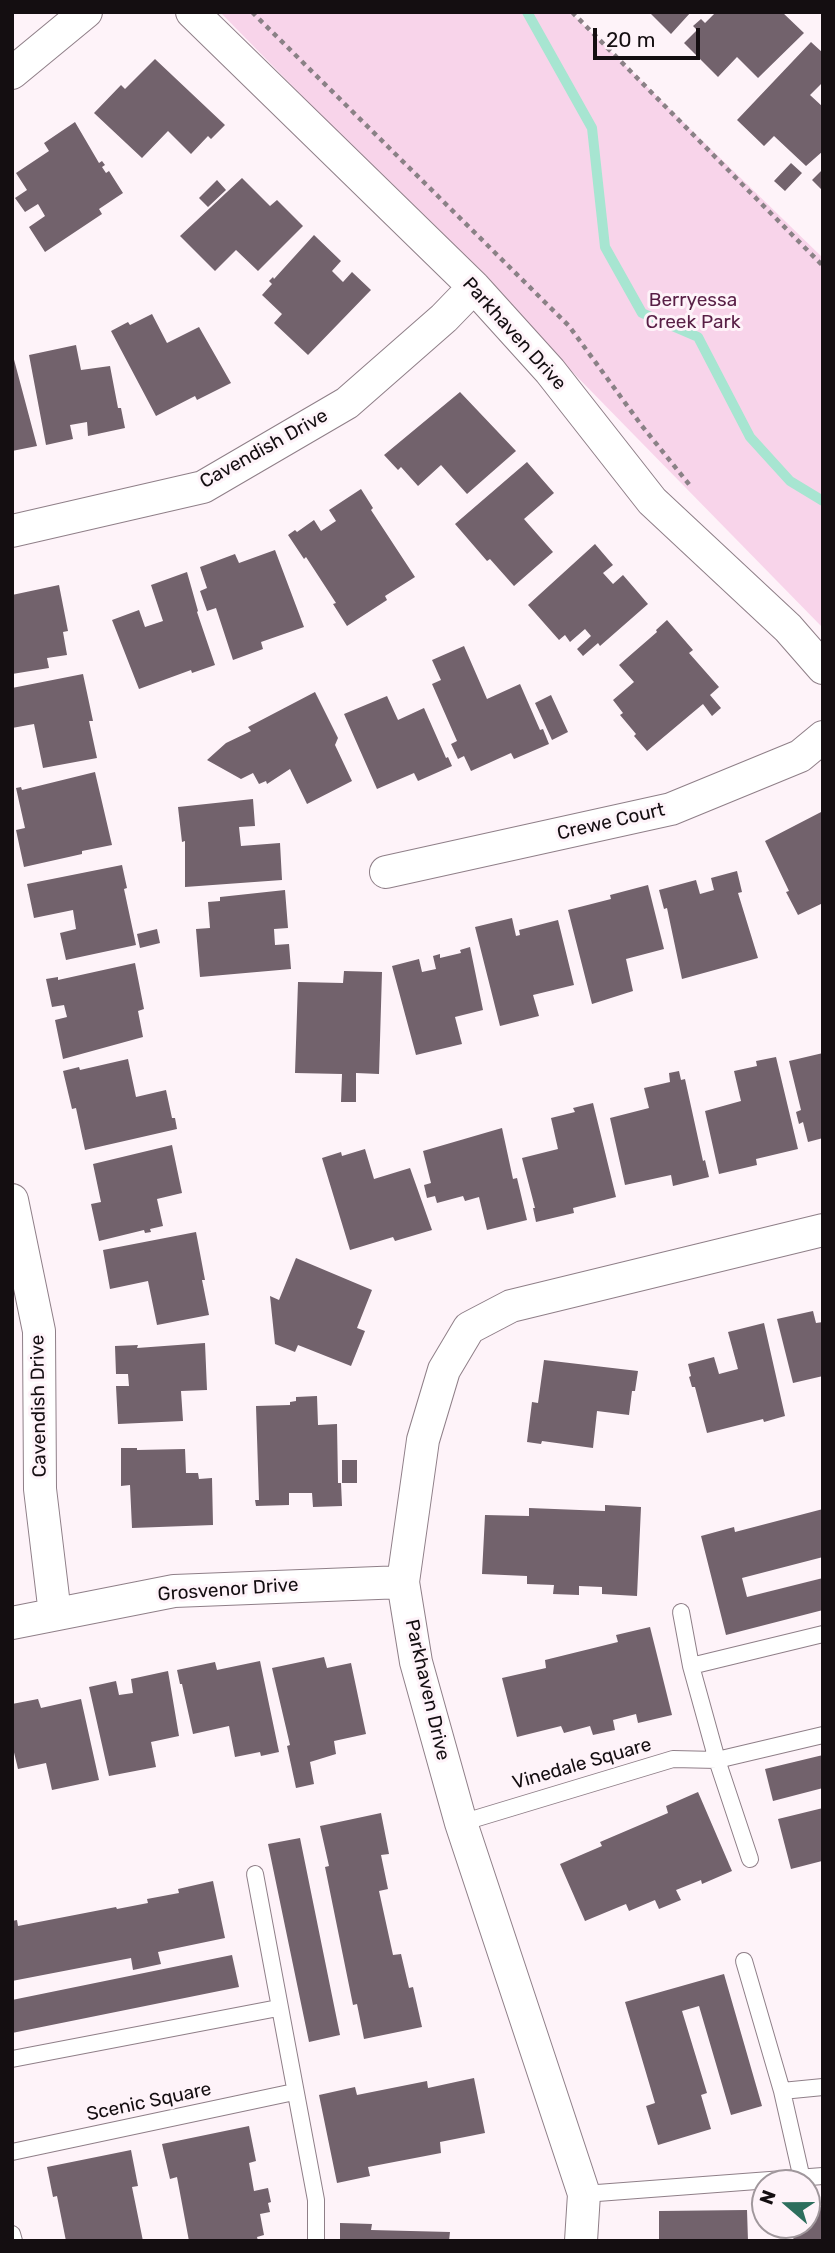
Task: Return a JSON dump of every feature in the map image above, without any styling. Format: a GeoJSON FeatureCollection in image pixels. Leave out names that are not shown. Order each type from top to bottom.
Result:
{"type":"FeatureCollection","features":[{"type":"Feature","properties":{"kind":"street"},"geometry":{"type":"LineString","coordinates":[[12,72],[86,12]]}},
{"type":"Feature","properties":{"kind":"street","name":"Parkhaven Drive"},"geometry":{"type":"LineString","coordinates":[[192,12],[474,287],[550,371],[652,502],[788,628],[823,668]]}},
{"type":"Feature","properties":{"kind":"street","name":"Cavendish Drive"},"geometry":{"type":"LineString","coordinates":[[12,531],[203,486],[347,403],[444,318],[474,287]]}},
{"type":"Feature","properties":{"kind":"street","name":"Crewe Court"},"geometry":{"type":"LineString","coordinates":[[386,872],[671,809],[800,756],[823,737]]}},
{"type":"Feature","properties":{"kind":"street","name":"Cavendish Drive"},"geometry":{"type":"LineString","coordinates":[[12,1200],[39,1331],[40,1489],[55,1614]]}},
{"type":"Feature","properties":{"kind":"street","name":"Parkhaven Drive"},"geometry":{"type":"LineString","coordinates":[[581,2241],[584,2194],[461,1823],[416,1662],[403,1582],[423,1440],[444,1370],[469,1328],[511,1306],[823,1230]]}},
{"type":"Feature","properties":{"kind":"street","name":"Grosvenor Drive"},"geometry":{"type":"LineString","coordinates":[[12,1623],[174,1591],[403,1582]]}},
{"type":"Feature","properties":{"kind":"lane"},"geometry":{"type":"LineString","coordinates":[[681,1612],[691,1666],[717,1760],[750,1859]]}},
{"type":"Feature","properties":{"kind":"lane"},"geometry":{"type":"LineString","coordinates":[[691,1666],[823,1634]]}},
{"type":"Feature","properties":{"kind":"lane","name":"Vinedale Square"},"geometry":{"type":"LineString","coordinates":[[461,1823],[673,1759],[717,1760],[823,1735]]}},
{"type":"Feature","properties":{"kind":"lane"},"geometry":{"type":"LineString","coordinates":[[255,1874],[316,2200],[316,2241]]}},
{"type":"Feature","properties":{"kind":"lane"},"geometry":{"type":"LineString","coordinates":[[744,1961],[782,2091],[800,2169]]}},
{"type":"Feature","properties":{"kind":"lane"},"geometry":{"type":"LineString","coordinates":[[12,2059],[278,2008]]}},
{"type":"Feature","properties":{"kind":"lane"},"geometry":{"type":"LineString","coordinates":[[782,2091],[823,2087]]}},
{"type":"Feature","properties":{"kind":"lane","name":"Scenic Square"},"geometry":{"type":"LineString","coordinates":[[12,2152],[294,2092]]}},
{"type":"Feature","properties":{"kind":"lane"},"geometry":{"type":"LineString","coordinates":[[584,2194],[751,2183]]}},
{"type":"Feature","properties":{"kind":"lane"},"geometry":{"type":"LineString","coordinates":[[12,2234],[14,2241]]}},
{"type":"Feature","properties":{"kind":"path"},"geometry":{"type":"LineString","coordinates":[[572,12],[823,266]]}},
{"type":"Feature","properties":{"kind":"green space","name":"Berryessa Creek Park"},"geometry":{"type":"Polygon","coordinates":[[[220,12],[570,12],[823,258],[823,628],[220,12]]]}},
{"type":"Feature","properties":{"kind":"building"},"geometry":{"type":"Polygon","coordinates":[[[649,12],[691,12],[671,34],[649,12]]]}},
{"type":"Feature","properties":{"kind":"building"},"geometry":{"type":"Polygon","coordinates":[[[716,12],[782,12],[804,33],[758,78],[737,57],[718,77],[684,43],[697,30],[693,26],[701,19],[705,23],[716,12]]]}},
{"type":"Feature","properties":{"kind":"building"},"geometry":{"type":"Polygon","coordinates":[[[811,42],[823,53],[823,82],[810,95],[823,107],[823,151],[806,166],[774,136],[764,146],[737,120],[811,42]]]}},
{"type":"Feature","properties":{"kind":"building"},"geometry":{"type":"Polygon","coordinates":[[[155,59],[225,125],[211,139],[208,136],[191,154],[168,131],[142,158],[94,113],[121,85],[125,89],[155,59]]]}},
{"type":"Feature","properties":{"kind":"building"},"geometry":{"type":"Polygon","coordinates":[[[75,122],[99,163],[102,161],[105,165],[102,167],[106,173],[109,171],[123,193],[99,209],[102,214],[45,252],[29,227],[45,216],[38,204],[25,212],[15,198],[27,190],[16,173],[49,151],[44,143],[75,122]]]}},
{"type":"Feature","properties":{"kind":"building"},"geometry":{"type":"Polygon","coordinates":[[[791,163],[802,173],[785,191],[774,181],[791,163]]]}},
{"type":"Feature","properties":{"kind":"building"},"geometry":{"type":"Polygon","coordinates":[[[823,169],[823,191],[812,180],[823,169]]]}},
{"type":"Feature","properties":{"kind":"building"},"geometry":{"type":"Polygon","coordinates":[[[242,178],[270,206],[277,200],[303,226],[258,271],[236,250],[215,271],[180,236],[242,178]]]}},
{"type":"Feature","properties":{"kind":"building"},"geometry":{"type":"Polygon","coordinates":[[[217,180],[226,190],[208,207],[199,198],[217,180]]]}},
{"type":"Feature","properties":{"kind":"building"},"geometry":{"type":"Polygon","coordinates":[[[314,235],[341,261],[332,271],[343,282],[352,272],[371,290],[308,355],[274,323],[282,314],[262,295],[272,284],[269,281],[273,277],[274,279],[314,235]]]}},
{"type":"Feature","properties":{"kind":"building"},"geometry":{"type":"Polygon","coordinates":[[[152,314],[167,343],[199,327],[231,383],[197,400],[195,396],[156,416],[111,331],[152,314]]]}},
{"type":"Feature","properties":{"kind":"building"},"geometry":{"type":"Polygon","coordinates":[[[76,345],[81,370],[110,366],[118,408],[121,408],[125,428],[88,436],[87,422],[70,425],[73,439],[46,445],[29,355],[76,345]]]}},
{"type":"Feature","properties":{"kind":"building"},"geometry":{"type":"Polygon","coordinates":[[[12,352],[37,446],[12,451],[12,352]]]}},
{"type":"Feature","properties":{"kind":"building"},"geometry":{"type":"Polygon","coordinates":[[[460,392],[516,451],[467,494],[441,465],[418,486],[401,467],[398,470],[384,455],[460,392]]]}},
{"type":"Feature","properties":{"kind":"building"},"geometry":{"type":"Polygon","coordinates":[[[527,462],[554,493],[524,519],[553,552],[514,586],[490,559],[487,561],[455,524],[527,462]]]}},
{"type":"Feature","properties":{"kind":"building"},"geometry":{"type":"Polygon","coordinates":[[[361,489],[373,508],[371,510],[415,577],[385,596],[387,600],[347,626],[333,604],[336,603],[288,535],[314,520],[321,531],[336,521],[329,510],[361,489]]]}},
{"type":"Feature","properties":{"kind":"building"},"geometry":{"type":"Polygon","coordinates":[[[595,544],[613,565],[603,573],[613,584],[623,575],[648,604],[600,646],[598,643],[583,656],[577,649],[591,636],[585,629],[570,642],[565,635],[559,640],[528,605],[595,544]]]}},
{"type":"Feature","properties":{"kind":"building"},"geometry":{"type":"Polygon","coordinates":[[[275,550],[304,627],[261,642],[263,649],[233,660],[216,608],[207,611],[200,591],[207,588],[200,567],[235,554],[239,563],[275,550]]]}},
{"type":"Feature","properties":{"kind":"building"},"geometry":{"type":"Polygon","coordinates":[[[187,572],[215,665],[192,673],[191,670],[139,689],[112,620],[139,610],[145,627],[163,621],[151,585],[187,572]]]}},
{"type":"Feature","properties":{"kind":"building"},"geometry":{"type":"Polygon","coordinates":[[[59,585],[68,631],[63,632],[67,655],[47,658],[49,668],[12,674],[12,595],[59,585]]]}},
{"type":"Feature","properties":{"kind":"building"},"geometry":{"type":"Polygon","coordinates":[[[667,620],[693,650],[689,653],[719,687],[710,695],[721,708],[712,716],[703,704],[647,751],[620,715],[623,713],[613,700],[634,682],[619,665],[667,620]]]}},
{"type":"Feature","properties":{"kind":"building"},"geometry":{"type":"Polygon","coordinates":[[[464,646],[487,699],[520,684],[549,744],[514,759],[511,753],[471,771],[464,756],[458,759],[451,744],[457,741],[432,684],[441,680],[432,660],[464,646]]]}},
{"type":"Feature","properties":{"kind":"building"},"geometry":{"type":"Polygon","coordinates":[[[83,674],[93,721],[89,721],[97,758],[43,768],[34,724],[12,728],[12,688],[83,674]]]}},
{"type":"Feature","properties":{"kind":"building"},"geometry":{"type":"Polygon","coordinates":[[[315,692],[338,738],[335,745],[352,781],[307,804],[290,769],[267,784],[266,781],[259,784],[253,773],[241,779],[207,760],[226,743],[251,731],[248,727],[315,692]]]}},
{"type":"Feature","properties":{"kind":"building"},"geometry":{"type":"Polygon","coordinates":[[[551,695],[568,732],[552,740],[535,703],[551,695]]]}},
{"type":"Feature","properties":{"kind":"building"},"geometry":{"type":"Polygon","coordinates":[[[387,696],[398,720],[424,708],[452,766],[418,781],[414,773],[377,789],[344,714],[387,696]]]}},
{"type":"Feature","properties":{"kind":"building"},"geometry":{"type":"Polygon","coordinates":[[[95,772],[112,845],[24,867],[16,830],[25,828],[16,788],[21,787],[22,790],[95,772]]]}},
{"type":"Feature","properties":{"kind":"building"},"geometry":{"type":"Polygon","coordinates":[[[253,799],[255,826],[239,827],[241,846],[280,843],[282,880],[185,887],[185,841],[182,842],[178,807],[253,799]]]}},
{"type":"Feature","properties":{"kind":"building"},"geometry":{"type":"Polygon","coordinates":[[[823,811],[823,903],[798,915],[765,841],[823,811]]]}},
{"type":"Feature","properties":{"kind":"building"},"geometry":{"type":"Polygon","coordinates":[[[122,865],[127,888],[124,889],[136,945],[66,960],[60,933],[76,929],[73,910],[34,918],[27,884],[122,865]]]}},
{"type":"Feature","properties":{"kind":"building"},"geometry":{"type":"Polygon","coordinates":[[[737,871],[742,892],[738,893],[758,958],[682,979],[667,908],[664,909],[659,890],[696,880],[700,894],[714,890],[711,878],[737,871]]]}},
{"type":"Feature","properties":{"kind":"building"},"geometry":{"type":"Polygon","coordinates":[[[648,885],[664,949],[626,959],[633,991],[592,1004],[568,910],[611,899],[610,895],[648,885]]]}},
{"type":"Feature","properties":{"kind":"building"},"geometry":{"type":"Polygon","coordinates":[[[285,890],[288,928],[274,929],[275,945],[289,944],[291,969],[200,977],[196,929],[210,928],[208,902],[220,901],[220,897],[285,890]]]}},
{"type":"Feature","properties":{"kind":"building"},"geometry":{"type":"Polygon","coordinates":[[[512,918],[516,936],[520,935],[519,930],[558,920],[574,985],[533,995],[539,1016],[500,1026],[475,927],[512,918]]]}},
{"type":"Feature","properties":{"kind":"building"},"geometry":{"type":"Polygon","coordinates":[[[157,929],[160,943],[140,948],[137,934],[157,929]]]}},
{"type":"Feature","properties":{"kind":"building"},"geometry":{"type":"Polygon","coordinates":[[[470,947],[483,1010],[455,1017],[462,1044],[416,1055],[392,966],[419,959],[422,972],[436,969],[433,956],[440,954],[440,958],[461,953],[460,950],[470,947]]]}},
{"type":"Feature","properties":{"kind":"building"},"geometry":{"type":"Polygon","coordinates":[[[135,963],[144,1009],[138,1011],[143,1037],[63,1059],[55,1020],[67,1017],[64,1005],[52,1007],[46,979],[58,977],[58,980],[135,963]]]}},
{"type":"Feature","properties":{"kind":"building"},"geometry":{"type":"Polygon","coordinates":[[[344,971],[382,972],[379,1074],[356,1073],[356,1102],[341,1102],[342,1074],[295,1073],[298,982],[343,983],[344,971]]]}},
{"type":"Feature","properties":{"kind":"building"},"geometry":{"type":"Polygon","coordinates":[[[823,1053],[823,1138],[808,1142],[803,1122],[799,1124],[796,1112],[801,1110],[789,1061],[823,1053]]]}},
{"type":"Feature","properties":{"kind":"building"},"geometry":{"type":"Polygon","coordinates":[[[776,1057],[798,1149],[756,1159],[757,1165],[719,1174],[705,1111],[741,1101],[734,1071],[757,1066],[756,1061],[776,1057]]]}},
{"type":"Feature","properties":{"kind":"building"},"geometry":{"type":"Polygon","coordinates":[[[128,1059],[136,1097],[166,1090],[177,1129],[85,1150],[76,1108],[72,1109],[63,1071],[79,1067],[80,1070],[128,1059]]]}},
{"type":"Feature","properties":{"kind":"building"},"geometry":{"type":"Polygon","coordinates":[[[679,1071],[681,1080],[685,1079],[709,1177],[673,1186],[671,1175],[625,1185],[610,1118],[649,1108],[644,1088],[670,1082],[669,1073],[679,1071]]]}},
{"type":"Feature","properties":{"kind":"building"},"geometry":{"type":"Polygon","coordinates":[[[593,1103],[616,1197],[573,1208],[574,1213],[536,1222],[522,1158],[558,1149],[551,1118],[575,1112],[573,1108],[593,1103]]]}},
{"type":"Feature","properties":{"kind":"building"},"geometry":{"type":"Polygon","coordinates":[[[502,1128],[513,1179],[517,1178],[527,1220],[487,1230],[479,1197],[465,1201],[463,1196],[437,1203],[435,1196],[427,1198],[424,1185],[431,1183],[423,1151],[502,1128]]]}},
{"type":"Feature","properties":{"kind":"building"},"geometry":{"type":"Polygon","coordinates":[[[172,1145],[182,1193],[157,1199],[163,1226],[150,1229],[151,1232],[145,1233],[144,1230],[99,1241],[91,1204],[101,1202],[93,1164],[172,1145]]]}},
{"type":"Feature","properties":{"kind":"building"},"geometry":{"type":"Polygon","coordinates":[[[365,1149],[374,1179],[410,1168],[432,1230],[395,1241],[393,1237],[350,1250],[322,1158],[341,1152],[342,1156],[365,1149]]]}},
{"type":"Feature","properties":{"kind":"building"},"geometry":{"type":"Polygon","coordinates":[[[196,1232],[209,1315],[157,1325],[148,1281],[110,1289],[103,1250],[196,1232]]]}},
{"type":"Feature","properties":{"kind":"building"},"geometry":{"type":"Polygon","coordinates":[[[296,1258],[372,1290],[357,1328],[365,1331],[351,1366],[298,1345],[295,1352],[275,1344],[270,1296],[279,1300],[296,1258]]]}},
{"type":"Feature","properties":{"kind":"building"},"geometry":{"type":"Polygon","coordinates":[[[813,1311],[816,1323],[823,1322],[823,1376],[793,1383],[777,1319],[813,1311]]]}},
{"type":"Feature","properties":{"kind":"building"},"geometry":{"type":"Polygon","coordinates":[[[764,1323],[785,1416],[707,1433],[695,1387],[692,1387],[689,1377],[688,1364],[714,1357],[719,1374],[738,1369],[728,1332],[764,1323]]]}},
{"type":"Feature","properties":{"kind":"building"},"geometry":{"type":"Polygon","coordinates":[[[205,1343],[207,1390],[181,1391],[183,1421],[118,1424],[116,1386],[129,1386],[128,1374],[116,1374],[115,1346],[138,1345],[137,1348],[205,1343]]]}},
{"type":"Feature","properties":{"kind":"building"},"geometry":{"type":"Polygon","coordinates":[[[544,1360],[638,1371],[629,1415],[597,1411],[593,1448],[542,1441],[541,1444],[527,1442],[532,1402],[538,1403],[544,1360]]]}},
{"type":"Feature","properties":{"kind":"building"},"geometry":{"type":"Polygon","coordinates":[[[317,1396],[318,1425],[337,1424],[338,1483],[341,1483],[342,1506],[313,1507],[312,1493],[289,1493],[289,1505],[256,1506],[255,1500],[259,1500],[256,1406],[290,1405],[290,1402],[296,1401],[296,1397],[317,1396]]]}},
{"type":"Feature","properties":{"kind":"building"},"geometry":{"type":"Polygon","coordinates":[[[121,1448],[185,1449],[186,1473],[198,1473],[199,1479],[212,1478],[213,1525],[132,1528],[130,1485],[121,1486],[121,1448]]]}},
{"type":"Feature","properties":{"kind":"building"},"geometry":{"type":"Polygon","coordinates":[[[342,1460],[357,1460],[357,1483],[342,1483],[342,1460]]]}},
{"type":"Feature","properties":{"kind":"building"},"geometry":{"type":"Polygon","coordinates":[[[605,1505],[641,1507],[637,1596],[602,1594],[602,1587],[579,1586],[579,1595],[553,1594],[554,1585],[527,1584],[527,1576],[482,1574],[485,1515],[529,1516],[529,1508],[605,1511],[605,1505]]]}},
{"type":"Feature","properties":{"kind":"building"},"geometry":{"type":"Polygon","coordinates":[[[823,1509],[823,1557],[742,1578],[747,1597],[823,1578],[823,1610],[726,1635],[701,1536],[734,1527],[735,1532],[823,1509]]]}},
{"type":"Feature","properties":{"kind":"building"},"geometry":{"type":"Polygon","coordinates":[[[650,1627],[672,1715],[638,1723],[636,1714],[613,1720],[615,1730],[593,1735],[590,1726],[564,1733],[561,1726],[517,1737],[502,1678],[546,1668],[545,1660],[618,1642],[616,1635],[650,1627]]]}},
{"type":"Feature","properties":{"kind":"building"},"geometry":{"type":"Polygon","coordinates":[[[324,1657],[327,1668],[351,1663],[366,1734],[334,1741],[336,1754],[310,1762],[314,1784],[296,1788],[287,1746],[290,1745],[272,1668],[324,1657]]]}},
{"type":"Feature","properties":{"kind":"building"},"geometry":{"type":"Polygon","coordinates":[[[260,1661],[279,1752],[261,1756],[260,1752],[235,1757],[229,1726],[193,1734],[177,1670],[215,1662],[217,1670],[260,1661]]]}},
{"type":"Feature","properties":{"kind":"building"},"geometry":{"type":"Polygon","coordinates":[[[168,1671],[179,1736],[151,1742],[156,1767],[109,1776],[89,1687],[116,1681],[119,1695],[133,1693],[131,1679],[168,1671]]]}},
{"type":"Feature","properties":{"kind":"building"},"geometry":{"type":"Polygon","coordinates":[[[38,1699],[41,1708],[81,1699],[99,1780],[52,1790],[46,1763],[18,1769],[12,1744],[12,1704],[38,1699]]]}},
{"type":"Feature","properties":{"kind":"building"},"geometry":{"type":"Polygon","coordinates":[[[823,1755],[823,1788],[773,1801],[765,1769],[823,1755]]]}},
{"type":"Feature","properties":{"kind":"building"},"geometry":{"type":"Polygon","coordinates":[[[698,1792],[732,1871],[702,1884],[701,1880],[676,1890],[681,1900],[659,1909],[655,1900],[629,1911],[626,1904],[585,1921],[560,1864],[602,1846],[600,1842],[668,1813],[666,1806],[698,1792]]]}},
{"type":"Feature","properties":{"kind":"building"},"geometry":{"type":"Polygon","coordinates":[[[823,1808],[822,1861],[791,1869],[778,1819],[823,1808]]]}},
{"type":"Feature","properties":{"kind":"building"},"geometry":{"type":"Polygon","coordinates":[[[381,1813],[389,1854],[381,1855],[388,1889],[379,1891],[393,1955],[401,1954],[409,1988],[413,1987],[422,2027],[364,2039],[357,2004],[353,2005],[325,1867],[329,1866],[320,1826],[381,1813]]]}},
{"type":"Feature","properties":{"kind":"building"},"geometry":{"type":"Polygon","coordinates":[[[300,1838],[340,2035],[309,2042],[268,1844],[300,1838]]]}},
{"type":"Feature","properties":{"kind":"building"},"geometry":{"type":"Polygon","coordinates":[[[213,1881],[225,1938],[158,1952],[161,1964],[133,1970],[131,1958],[12,1981],[12,1921],[17,1920],[18,1926],[148,1903],[147,1899],[179,1893],[178,1889],[213,1881]]]}},
{"type":"Feature","properties":{"kind":"building"},"geometry":{"type":"Polygon","coordinates":[[[232,1955],[239,1987],[12,2033],[12,2000],[232,1955]]]}},
{"type":"Feature","properties":{"kind":"building"},"geometry":{"type":"Polygon","coordinates":[[[724,1974],[762,2106],[731,2115],[699,2006],[682,2011],[707,2093],[701,2095],[711,2129],[658,2145],[646,2106],[655,2103],[625,2002],[724,1974]]]}},
{"type":"Feature","properties":{"kind":"building"},"geometry":{"type":"Polygon","coordinates":[[[474,2078],[485,2133],[440,2142],[441,2153],[368,2167],[370,2176],[337,2183],[319,2095],[355,2087],[357,2095],[427,2081],[428,2088],[474,2078]]]}},
{"type":"Feature","properties":{"kind":"building"},"geometry":{"type":"Polygon","coordinates":[[[249,2126],[256,2161],[249,2163],[254,2191],[268,2188],[271,2202],[268,2203],[270,2212],[260,2214],[264,2235],[257,2237],[258,2241],[189,2241],[177,2177],[170,2179],[162,2144],[249,2126]]]}},
{"type":"Feature","properties":{"kind":"building"},"geometry":{"type":"Polygon","coordinates":[[[131,2150],[138,2186],[132,2187],[143,2241],[66,2241],[57,2196],[53,2197],[47,2167],[131,2150]]]}},
{"type":"Feature","properties":{"kind":"building"},"geometry":{"type":"Polygon","coordinates":[[[821,2207],[823,2241],[794,2241],[821,2239],[821,2207]]]}},
{"type":"Feature","properties":{"kind":"building"},"geometry":{"type":"Polygon","coordinates":[[[747,2210],[748,2241],[659,2241],[659,2211],[747,2210]]]}},
{"type":"Feature","properties":{"kind":"building"},"geometry":{"type":"Polygon","coordinates":[[[340,2223],[372,2224],[371,2230],[450,2232],[449,2241],[340,2241],[340,2223]]]}},
{"type":"Feature","properties":{"kind":"waterway"},"geometry":{"type":"LineString","coordinates":[[527,12],[592,128],[605,247],[642,313],[698,337],[750,437],[790,481],[823,501]]}}]}
